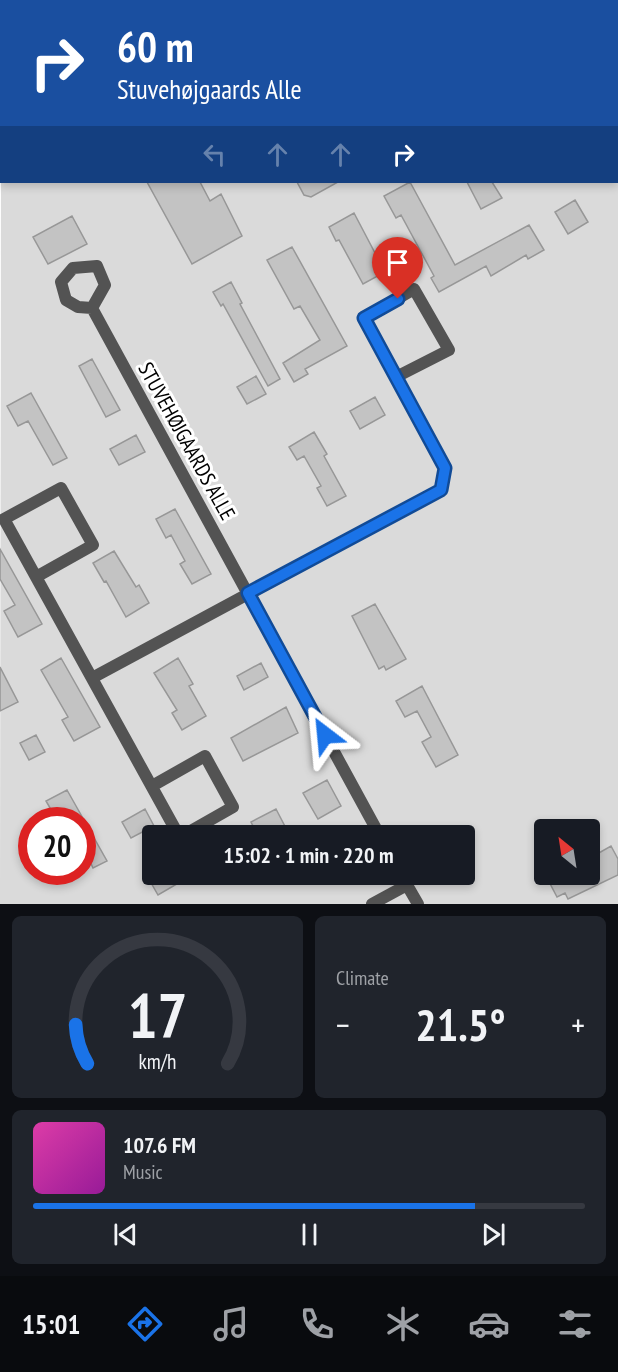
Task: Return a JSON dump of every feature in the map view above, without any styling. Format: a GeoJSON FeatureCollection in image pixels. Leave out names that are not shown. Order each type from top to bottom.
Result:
{"type":"FeatureCollection","features":[{"type":"Feature","properties":{"kind":"lane"},"geometry":{"type":"LineString","coordinates":[[92,678],[441,490],[445,468],[364,318],[414,289],[449,350],[396,377]]}},
{"type":"Feature","properties":{"kind":"lane","name":"STUVEHØJGAARDS ALLE"},"geometry":{"type":"LineString","coordinates":[[92,308],[374,825]]}},
{"type":"Feature","properties":{"kind":"lane"},"geometry":{"type":"LineString","coordinates":[[36,577],[93,545],[61,488],[4,519],[36,577],[92,678],[174,825]]}},
{"type":"Feature","properties":{"kind":"lane"},"geometry":{"type":"LineString","coordinates":[[152,786],[205,756],[233,807],[200,825]]}},
{"type":"Feature","properties":{"kind":"lane"},"geometry":{"type":"LineString","coordinates":[[372,904],[397,885]]}},
{"type":"Feature","properties":{"kind":"lane"},"geometry":{"type":"LineString","coordinates":[[407,885],[418,904]]}},
{"type":"Feature","properties":{"kind":"shaded area"},"geometry":{"type":"Polygon","coordinates":[[[1,183],[618,183],[618,904],[0,904],[1,183]]]}},
{"type":"Feature","properties":{"kind":"building"},"geometry":{"type":"Polygon","coordinates":[[[148,183],[201,183],[210,201],[221,194],[242,236],[192,264],[148,183]]]}},
{"type":"Feature","properties":{"kind":"building"},"geometry":{"type":"Polygon","coordinates":[[[298,183],[336,183],[311,197],[304,195],[298,183]]]}},
{"type":"Feature","properties":{"kind":"building"},"geometry":{"type":"Polygon","coordinates":[[[411,183],[455,265],[529,225],[544,250],[528,259],[526,255],[491,276],[486,266],[439,292],[431,278],[434,276],[401,215],[396,218],[384,196],[411,183]]]}},
{"type":"Feature","properties":{"kind":"building"},"geometry":{"type":"Polygon","coordinates":[[[468,183],[493,183],[502,198],[481,209],[468,183]]]}},
{"type":"Feature","properties":{"kind":"building"},"geometry":{"type":"Polygon","coordinates":[[[575,200],[588,222],[568,234],[555,212],[575,200]]]}},
{"type":"Feature","properties":{"kind":"building"},"geometry":{"type":"Polygon","coordinates":[[[354,213],[385,272],[363,284],[339,240],[336,241],[329,227],[354,213]]]}},
{"type":"Feature","properties":{"kind":"building"},"geometry":{"type":"Polygon","coordinates":[[[72,216],[87,244],[48,264],[33,237],[72,216]]]}},
{"type":"Feature","properties":{"kind":"building"},"geometry":{"type":"Polygon","coordinates":[[[292,247],[347,346],[305,369],[308,374],[294,382],[283,363],[320,340],[300,306],[294,309],[267,260],[292,247]]]}},
{"type":"Feature","properties":{"kind":"building"},"geometry":{"type":"Polygon","coordinates":[[[231,282],[242,303],[240,304],[280,379],[268,386],[223,304],[221,306],[213,292],[231,282]]]}},
{"type":"Feature","properties":{"kind":"building"},"geometry":{"type":"Polygon","coordinates":[[[92,359],[120,410],[106,417],[79,366],[92,359]]]}},
{"type":"Feature","properties":{"kind":"building"},"geometry":{"type":"Polygon","coordinates":[[[256,376],[266,394],[247,404],[237,387],[256,376]]]}},
{"type":"Feature","properties":{"kind":"building"},"geometry":{"type":"Polygon","coordinates":[[[31,393],[67,458],[53,465],[28,421],[18,426],[7,406],[31,393]]]}},
{"type":"Feature","properties":{"kind":"building"},"geometry":{"type":"Polygon","coordinates":[[[375,397],[385,415],[360,429],[350,411],[375,397]]]}},
{"type":"Feature","properties":{"kind":"building"},"geometry":{"type":"Polygon","coordinates":[[[314,432],[346,496],[327,506],[317,488],[321,486],[304,456],[297,460],[289,447],[314,432]]]}},
{"type":"Feature","properties":{"kind":"building"},"geometry":{"type":"Polygon","coordinates":[[[136,435],[145,452],[119,465],[110,449],[136,435]]]}},
{"type":"Feature","properties":{"kind":"building"},"geometry":{"type":"Polygon","coordinates":[[[175,509],[211,574],[192,584],[180,564],[185,561],[171,535],[166,538],[156,519],[175,509]]]}},
{"type":"Feature","properties":{"kind":"building"},"geometry":{"type":"Polygon","coordinates":[[[0,549],[42,624],[18,637],[4,611],[15,605],[0,579],[0,549]]]}},
{"type":"Feature","properties":{"kind":"building"},"geometry":{"type":"Polygon","coordinates":[[[114,551],[136,587],[139,585],[149,603],[126,617],[93,563],[114,551]]]}},
{"type":"Feature","properties":{"kind":"building"},"geometry":{"type":"Polygon","coordinates":[[[375,604],[406,659],[386,670],[384,666],[379,669],[352,616],[375,604]]]}},
{"type":"Feature","properties":{"kind":"building"},"geometry":{"type":"Polygon","coordinates":[[[61,658],[100,727],[74,741],[62,720],[68,717],[41,670],[61,658]]]}},
{"type":"Feature","properties":{"kind":"building"},"geometry":{"type":"Polygon","coordinates":[[[178,658],[193,684],[189,686],[206,716],[182,730],[172,713],[177,710],[154,673],[178,658]]]}},
{"type":"Feature","properties":{"kind":"building"},"geometry":{"type":"Polygon","coordinates":[[[261,663],[268,677],[244,690],[237,676],[261,663]]]}},
{"type":"Feature","properties":{"kind":"building"},"geometry":{"type":"Polygon","coordinates":[[[0,667],[18,702],[0,711],[0,667]]]}},
{"type":"Feature","properties":{"kind":"building"},"geometry":{"type":"Polygon","coordinates":[[[422,686],[458,755],[436,767],[422,742],[431,737],[417,711],[405,717],[396,701],[422,686]]]}},
{"type":"Feature","properties":{"kind":"building"},"geometry":{"type":"Polygon","coordinates":[[[286,707],[298,733],[243,761],[231,738],[286,707]]]}},
{"type":"Feature","properties":{"kind":"building"},"geometry":{"type":"Polygon","coordinates":[[[36,735],[45,752],[29,760],[20,743],[36,735]]]}},
{"type":"Feature","properties":{"kind":"building"},"geometry":{"type":"Polygon","coordinates":[[[327,780],[341,806],[318,819],[303,793],[327,780]]]}},
{"type":"Feature","properties":{"kind":"building"},"geometry":{"type":"Polygon","coordinates":[[[67,790],[77,807],[49,807],[46,801],[67,790]]]}},
{"type":"Feature","properties":{"kind":"building"},"geometry":{"type":"Polygon","coordinates":[[[145,809],[153,825],[142,825],[142,832],[131,838],[122,822],[145,809]]]}},
{"type":"Feature","properties":{"kind":"building"},"geometry":{"type":"Polygon","coordinates":[[[276,809],[284,825],[252,825],[251,822],[276,809]]]}},
{"type":"Feature","properties":{"kind":"building"},"geometry":{"type":"Polygon","coordinates":[[[96,841],[107,861],[96,866],[96,841]]]}},
{"type":"Feature","properties":{"kind":"building"},"geometry":{"type":"Polygon","coordinates":[[[611,846],[618,859],[618,875],[600,884],[600,852],[611,846]]]}},
{"type":"Feature","properties":{"kind":"building"},"geometry":{"type":"Polygon","coordinates":[[[152,885],[175,885],[158,895],[152,885]]]}},
{"type":"Feature","properties":{"kind":"building"},"geometry":{"type":"Polygon","coordinates":[[[551,885],[597,885],[568,899],[565,893],[557,897],[551,885]]]}},
{"type":"Feature","properties":{"kind":"route"},"geometry":{"type":"LineString","coordinates":[[325,735],[248,593],[441,490],[445,468],[364,318],[398,299]]}}]}
